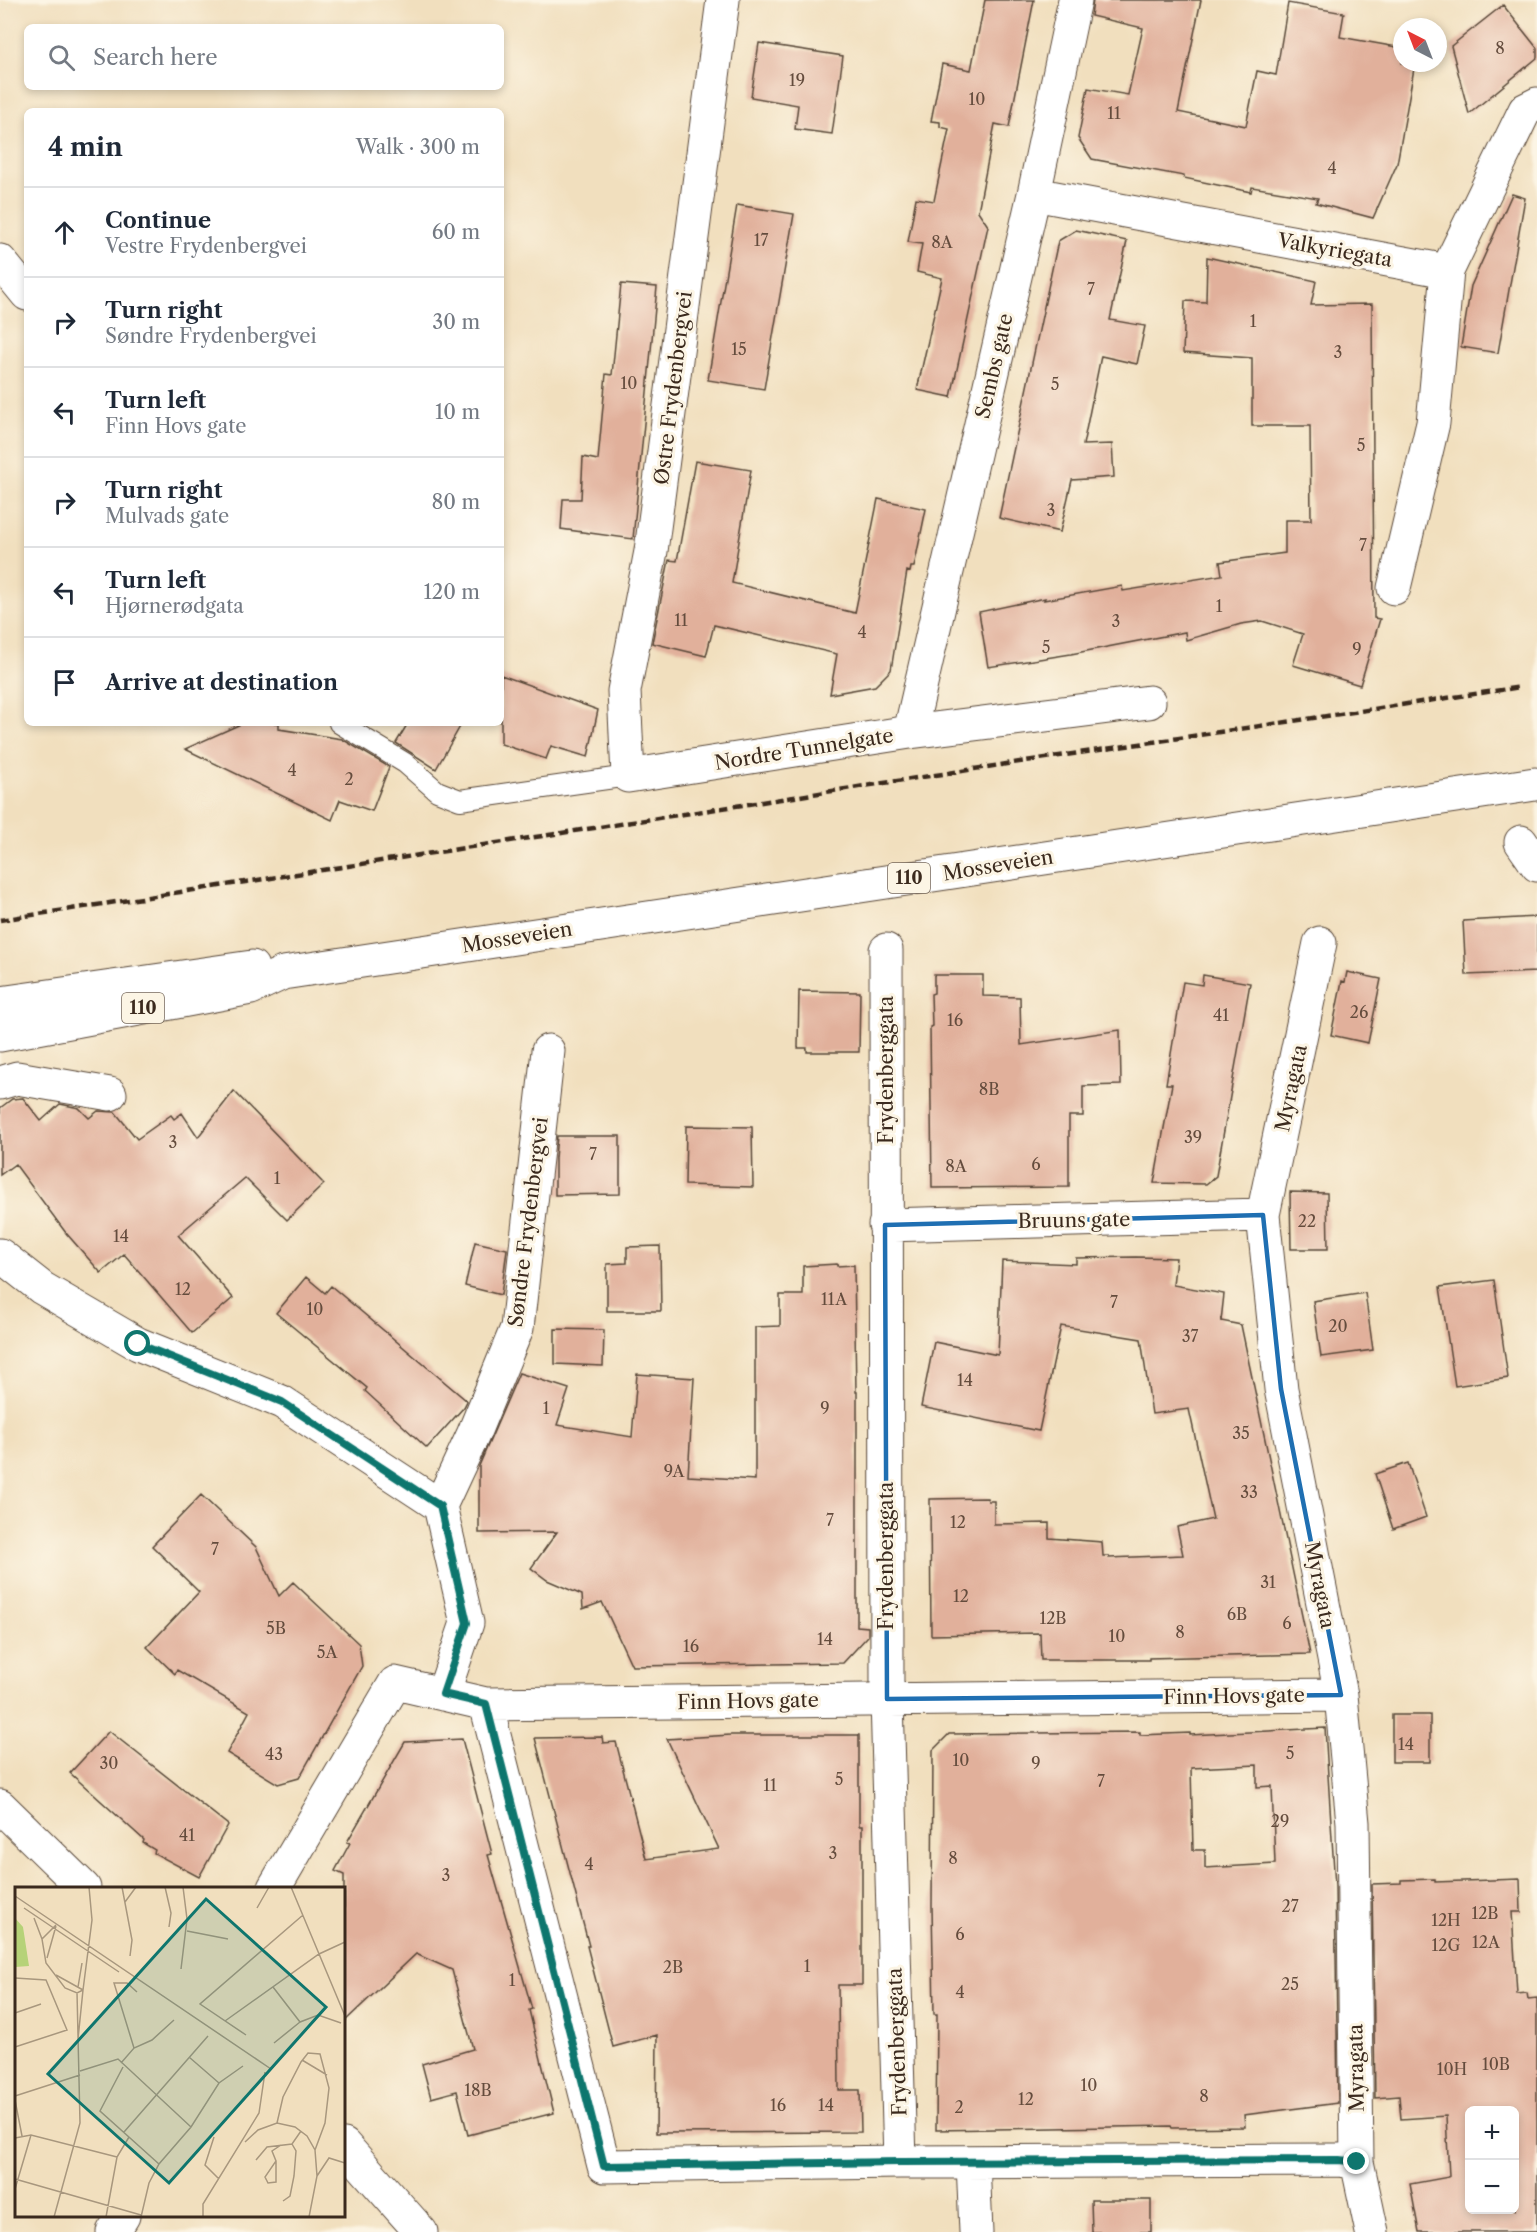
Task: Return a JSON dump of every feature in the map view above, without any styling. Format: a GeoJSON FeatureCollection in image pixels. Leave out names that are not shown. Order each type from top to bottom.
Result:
{"type":"FeatureCollection","features":[{"type":"Feature","properties":{"kind":"main road","name":"Østre Frydenbergvei"},"geometry":{"type":"LineString","coordinates":[[628,776],[624,691],[651,551],[723,0]]}},
{"type":"Feature","properties":{"kind":"main road","name":"Sembs gate"},"geometry":{"type":"LineString","coordinates":[[910,732],[1034,195],[1075,0]]}},
{"type":"Feature","properties":{"kind":"main road"},"geometry":{"type":"LineString","coordinates":[[1394,588],[1433,423],[1447,271],[1526,110],[1537,104]]}},
{"type":"Feature","properties":{"kind":"main road","name":"Valkyriegata"},"geometry":{"type":"LineString","coordinates":[[1034,195],[1447,271]]}},
{"type":"Feature","properties":{"kind":"main road"},"geometry":{"type":"LineString","coordinates":[[0,261],[24,290]]}},
{"type":"Feature","properties":{"kind":"main road","name":"Nordre Tunnelgate"},"geometry":{"type":"LineString","coordinates":[[628,776],[910,732],[1149,702]]}},
{"type":"Feature","properties":{"kind":"main road","name":"Mosseveien"},"geometry":{"type":"LineString","coordinates":[[0,1035],[251,988],[283,973],[1535,784]]}},
{"type":"Feature","properties":{"kind":"main road","name":"Myragata"},"geometry":{"type":"LineString","coordinates":[[1320,943],[1263,1215],[1281,1389],[1341,1695],[1353,1823],[1357,2162],[1372,2232]]}},
{"type":"Feature","properties":{"kind":"main road","name":"Frydenberggata"},"geometry":{"type":"LineString","coordinates":[[886,950],[887,1700],[900,2162]]}},
{"type":"Feature","properties":{"kind":"main road","name":"Mosseveien"},"geometry":{"type":"LineString","coordinates":[[0,1003],[76,994],[249,966],[283,973]]}},
{"type":"Feature","properties":{"kind":"main road","name":"Søndre Frydenbergvei"},"geometry":{"type":"LineString","coordinates":[[440,1506],[473,1435],[517,1329],[548,1051]]}},
{"type":"Feature","properties":{"kind":"main road"},"geometry":{"type":"LineString","coordinates":[[0,1083],[17,1078],[110,1094]]}},
{"type":"Feature","properties":{"kind":"main road","name":"Bruuns gate"},"geometry":{"type":"LineString","coordinates":[[885,1225],[1263,1215]]}},
{"type":"Feature","properties":{"kind":"main road"},"geometry":{"type":"LineString","coordinates":[[0,1255],[42,1288],[138,1344],[282,1402],[440,1506],[467,1623],[443,1694]]}},
{"type":"Feature","properties":{"kind":"main road","name":"Finn Hovs gate"},"geometry":{"type":"LineString","coordinates":[[275,1887],[395,1683],[486,1704],[1341,1695]]}},
{"type":"Feature","properties":{"kind":"main road"},"geometry":{"type":"LineString","coordinates":[[486,1704],[604,2166],[900,2162],[1339,2160],[1357,2162]]}},
{"type":"Feature","properties":{"kind":"main road"},"geometry":{"type":"LineString","coordinates":[[0,1806],[83,1887]]}},
{"type":"Feature","properties":{"kind":"main road"},"geometry":{"type":"LineString","coordinates":[[345,2146],[421,2232]]}},
{"type":"Feature","properties":{"kind":"main road"},"geometry":{"type":"LineString","coordinates":[[973,2162],[976,2232]]}},
{"type":"Feature","properties":{"kind":"main road"},"geometry":{"type":"LineString","coordinates":[[113,2232],[122,2217]]}},
{"type":"Feature","properties":{"kind":"lane","name":"Nordre Tunnelgate"},"geometry":{"type":"LineString","coordinates":[[344,726],[405,763],[436,791],[460,800],[628,776]]}},
{"type":"Feature","properties":{"kind":"highlighted area"},"geometry":{"type":"Polygon","coordinates":[[[1263,1215],[1281,1389],[1341,1695],[887,1699],[885,1225],[1263,1215]]]}},
{"type":"Feature","properties":{"kind":"building"},"geometry":{"type":"Polygon","coordinates":[[[985,0],[1034,0],[1009,127],[995,124],[978,211],[988,226],[951,397],[917,390],[942,278],[917,272],[922,244],[908,242],[916,198],[934,201],[949,129],[940,127],[940,122],[931,121],[942,64],[971,70],[985,0]]]}},
{"type":"Feature","properties":{"kind":"building"},"geometry":{"type":"Polygon","coordinates":[[[1093,0],[1201,0],[1178,112],[1246,126],[1257,71],[1276,75],[1288,3],[1344,13],[1340,37],[1393,46],[1393,72],[1413,72],[1397,164],[1373,218],[1316,203],[1318,198],[1252,187],[1251,192],[1184,178],[1184,176],[1092,159],[1078,138],[1088,88],[1128,95],[1143,28],[1091,16],[1093,0]]]}},
{"type":"Feature","properties":{"kind":"building"},"geometry":{"type":"Polygon","coordinates":[[[1503,5],[1537,48],[1537,58],[1469,114],[1451,46],[1503,5]]]}},
{"type":"Feature","properties":{"kind":"building"},"geometry":{"type":"Polygon","coordinates":[[[759,43],[843,56],[832,134],[795,129],[798,105],[751,97],[759,43]]]}},
{"type":"Feature","properties":{"kind":"building"},"geometry":{"type":"Polygon","coordinates":[[[1512,194],[1525,198],[1498,353],[1461,347],[1471,286],[1512,194]]]}},
{"type":"Feature","properties":{"kind":"building"},"geometry":{"type":"Polygon","coordinates":[[[737,205],[794,214],[764,389],[708,380],[737,205]]]}},
{"type":"Feature","properties":{"kind":"building"},"geometry":{"type":"Polygon","coordinates":[[[1076,230],[1127,241],[1110,320],[1145,326],[1137,364],[1101,356],[1083,445],[1112,444],[1114,477],[1072,480],[1060,532],[999,518],[1058,241],[1076,230]]]}},
{"type":"Feature","properties":{"kind":"building"},"geometry":{"type":"Polygon","coordinates":[[[1207,257],[1316,281],[1311,305],[1372,304],[1374,618],[1380,619],[1360,685],[1293,665],[1303,634],[1262,621],[1241,624],[1186,640],[1185,632],[988,667],[979,612],[1045,598],[1044,600],[1122,586],[1123,591],[1222,575],[1220,562],[1285,553],[1285,520],[1311,520],[1310,426],[1252,426],[1252,358],[1183,353],[1185,301],[1206,302],[1207,257]]]}},
{"type":"Feature","properties":{"kind":"building"},"geometry":{"type":"Polygon","coordinates":[[[621,284],[657,287],[633,539],[561,529],[563,499],[581,499],[583,457],[598,460],[606,374],[612,375],[621,284]]]}},
{"type":"Feature","properties":{"kind":"building"},"geometry":{"type":"Polygon","coordinates":[[[695,461],[751,470],[732,583],[855,613],[878,499],[926,509],[914,567],[911,567],[910,572],[907,571],[891,670],[875,686],[830,694],[837,654],[714,625],[706,656],[652,643],[669,560],[677,561],[695,461]]]}},
{"type":"Feature","properties":{"kind":"building"},"geometry":{"type":"Polygon","coordinates":[[[504,676],[598,710],[588,757],[551,746],[546,759],[501,744],[501,726],[504,726],[504,676]]]}},
{"type":"Feature","properties":{"kind":"building"},"geometry":{"type":"Polygon","coordinates":[[[236,726],[279,726],[279,729],[342,739],[389,767],[372,811],[340,800],[332,820],[185,749],[236,726]]]}},
{"type":"Feature","properties":{"kind":"building"},"geometry":{"type":"Polygon","coordinates":[[[406,726],[460,726],[436,769],[396,743],[406,726]]]}},
{"type":"Feature","properties":{"kind":"building"},"geometry":{"type":"Polygon","coordinates":[[[1537,917],[1537,972],[1466,975],[1463,921],[1537,917]]]}},
{"type":"Feature","properties":{"kind":"building"},"geometry":{"type":"Polygon","coordinates":[[[1347,972],[1381,979],[1368,1043],[1331,1035],[1342,981],[1345,982],[1347,972]]]}},
{"type":"Feature","properties":{"kind":"building"},"geometry":{"type":"Polygon","coordinates":[[[934,975],[983,975],[983,996],[1020,997],[1021,1045],[1120,1030],[1121,1085],[1083,1086],[1083,1116],[1069,1116],[1069,1187],[932,1188],[930,1027],[932,1026],[931,994],[934,993],[934,975]]]}},
{"type":"Feature","properties":{"kind":"building"},"geometry":{"type":"Polygon","coordinates":[[[1203,975],[1250,983],[1216,1176],[1206,1184],[1154,1183],[1172,1084],[1166,1084],[1183,982],[1202,985],[1203,975]]]}},
{"type":"Feature","properties":{"kind":"building"},"geometry":{"type":"Polygon","coordinates":[[[799,991],[860,992],[859,1052],[807,1052],[807,1048],[798,1048],[799,991]]]}},
{"type":"Feature","properties":{"kind":"building"},"geometry":{"type":"Polygon","coordinates":[[[234,1091],[324,1184],[287,1220],[245,1178],[178,1235],[233,1298],[192,1333],[124,1254],[101,1273],[66,1233],[15,1164],[0,1175],[0,1108],[12,1099],[23,1098],[41,1121],[60,1104],[79,1108],[89,1118],[98,1111],[115,1112],[137,1139],[171,1115],[174,1119],[182,1113],[198,1137],[234,1091]]]}},
{"type":"Feature","properties":{"kind":"building"},"geometry":{"type":"Polygon","coordinates":[[[686,1126],[752,1127],[753,1187],[685,1185],[686,1126]]]}},
{"type":"Feature","properties":{"kind":"building"},"geometry":{"type":"Polygon","coordinates":[[[557,1136],[620,1136],[620,1194],[555,1195],[557,1136]]]}},
{"type":"Feature","properties":{"kind":"building"},"geometry":{"type":"Polygon","coordinates":[[[1290,1192],[1327,1193],[1328,1249],[1291,1249],[1290,1192]]]}},
{"type":"Feature","properties":{"kind":"building"},"geometry":{"type":"Polygon","coordinates":[[[475,1242],[507,1249],[501,1295],[465,1286],[475,1242]]]}},
{"type":"Feature","properties":{"kind":"building"},"geometry":{"type":"Polygon","coordinates":[[[660,1246],[661,1311],[607,1311],[607,1264],[627,1263],[627,1247],[660,1246]]]}},
{"type":"Feature","properties":{"kind":"building"},"geometry":{"type":"Polygon","coordinates":[[[1076,1258],[1176,1258],[1173,1285],[1224,1294],[1221,1321],[1241,1325],[1310,1654],[1149,1658],[1149,1660],[1041,1660],[1040,1633],[931,1635],[930,1499],[987,1498],[988,1501],[994,1501],[994,1524],[1049,1523],[1049,1538],[1102,1542],[1103,1556],[1109,1556],[1109,1558],[1183,1555],[1177,1527],[1213,1519],[1189,1409],[1152,1414],[1141,1339],[1061,1326],[1039,1431],[921,1407],[934,1342],[998,1355],[1002,1261],[1076,1264],[1076,1258]]]}},
{"type":"Feature","properties":{"kind":"building"},"geometry":{"type":"Polygon","coordinates":[[[837,1264],[837,1266],[854,1265],[857,1392],[857,1626],[868,1627],[868,1636],[843,1663],[632,1666],[602,1602],[583,1609],[582,1595],[547,1580],[531,1568],[557,1532],[479,1533],[479,1466],[519,1373],[569,1389],[557,1425],[632,1437],[637,1374],[694,1378],[688,1476],[755,1480],[755,1327],[780,1326],[780,1295],[803,1295],[803,1266],[837,1264]]]}},
{"type":"Feature","properties":{"kind":"building"},"geometry":{"type":"Polygon","coordinates":[[[306,1277],[325,1293],[331,1286],[467,1401],[427,1448],[365,1391],[367,1388],[276,1313],[306,1277]]]}},
{"type":"Feature","properties":{"kind":"building"},"geometry":{"type":"Polygon","coordinates":[[[1494,1280],[1508,1378],[1455,1386],[1440,1287],[1494,1280]]]}},
{"type":"Feature","properties":{"kind":"building"},"geometry":{"type":"Polygon","coordinates":[[[1365,1293],[1373,1350],[1321,1357],[1313,1301],[1365,1293]]]}},
{"type":"Feature","properties":{"kind":"building"},"geometry":{"type":"Polygon","coordinates":[[[555,1329],[604,1330],[603,1366],[555,1364],[555,1329]]]}},
{"type":"Feature","properties":{"kind":"building"},"geometry":{"type":"Polygon","coordinates":[[[1408,1463],[1426,1517],[1393,1529],[1375,1474],[1408,1463]]]}},
{"type":"Feature","properties":{"kind":"building"},"geometry":{"type":"Polygon","coordinates":[[[201,1495],[256,1547],[279,1596],[293,1582],[359,1644],[362,1666],[299,1778],[278,1784],[227,1753],[249,1712],[177,1670],[175,1674],[147,1647],[199,1592],[152,1546],[201,1495]]]}},
{"type":"Feature","properties":{"kind":"building"},"geometry":{"type":"Polygon","coordinates":[[[1392,1715],[1430,1715],[1430,1762],[1392,1762],[1392,1715]]]}},
{"type":"Feature","properties":{"kind":"building"},"geometry":{"type":"Polygon","coordinates":[[[1325,1728],[1335,1886],[1338,2103],[1244,2115],[1245,2127],[936,2130],[937,2014],[934,2014],[932,1906],[933,1750],[949,1734],[1140,1732],[1140,1735],[1190,1733],[1190,1735],[1325,1728]],[[1257,1765],[1191,1768],[1193,1850],[1205,1850],[1205,1868],[1275,1864],[1272,1786],[1257,1787],[1257,1765]]]}},
{"type":"Feature","properties":{"kind":"building"},"geometry":{"type":"Polygon","coordinates":[[[109,1731],[228,1825],[199,1877],[154,1853],[155,1850],[143,1843],[144,1840],[70,1773],[109,1731]]]}},
{"type":"Feature","properties":{"kind":"building"},"geometry":{"type":"Polygon","coordinates":[[[731,1735],[859,1735],[859,1826],[862,1826],[862,1985],[838,1985],[839,2090],[860,2090],[861,2132],[656,2133],[657,2035],[613,2047],[535,1738],[602,1737],[603,1743],[616,1742],[646,1859],[719,1849],[667,1739],[731,1735]]]}},
{"type":"Feature","properties":{"kind":"building"},"geometry":{"type":"Polygon","coordinates":[[[462,1739],[492,1854],[488,1855],[532,2009],[529,2010],[554,2113],[468,2135],[457,2091],[431,2098],[422,2064],[473,2049],[452,1970],[416,1954],[345,2021],[345,1887],[344,1875],[335,1871],[350,1843],[347,1842],[405,1742],[462,1739]]]}},
{"type":"Feature","properties":{"kind":"building"},"geometry":{"type":"Polygon","coordinates":[[[1435,1879],[1435,1882],[1520,1879],[1521,1912],[1512,1912],[1517,1994],[1527,1993],[1528,1999],[1537,1998],[1537,2232],[1419,2232],[1410,2184],[1449,2177],[1446,2116],[1401,2119],[1399,2096],[1375,2098],[1372,1884],[1401,1883],[1401,1880],[1435,1879]]]}},
{"type":"Feature","properties":{"kind":"building"},"geometry":{"type":"Polygon","coordinates":[[[1091,2200],[1151,2200],[1151,2232],[1092,2232],[1091,2200]]]}},
{"type":"Feature","properties":{"kind":"railway"},"geometry":{"type":"LineString","coordinates":[[0,920],[1039,759],[1521,687]]}},
{"type":"Feature","properties":{"kind":"route"},"geometry":{"type":"LineString","coordinates":[[138,1344],[282,1402],[440,1506],[467,1623],[443,1694],[486,1704],[604,2166],[900,2162],[1339,2160],[1357,2162]]}}]}
